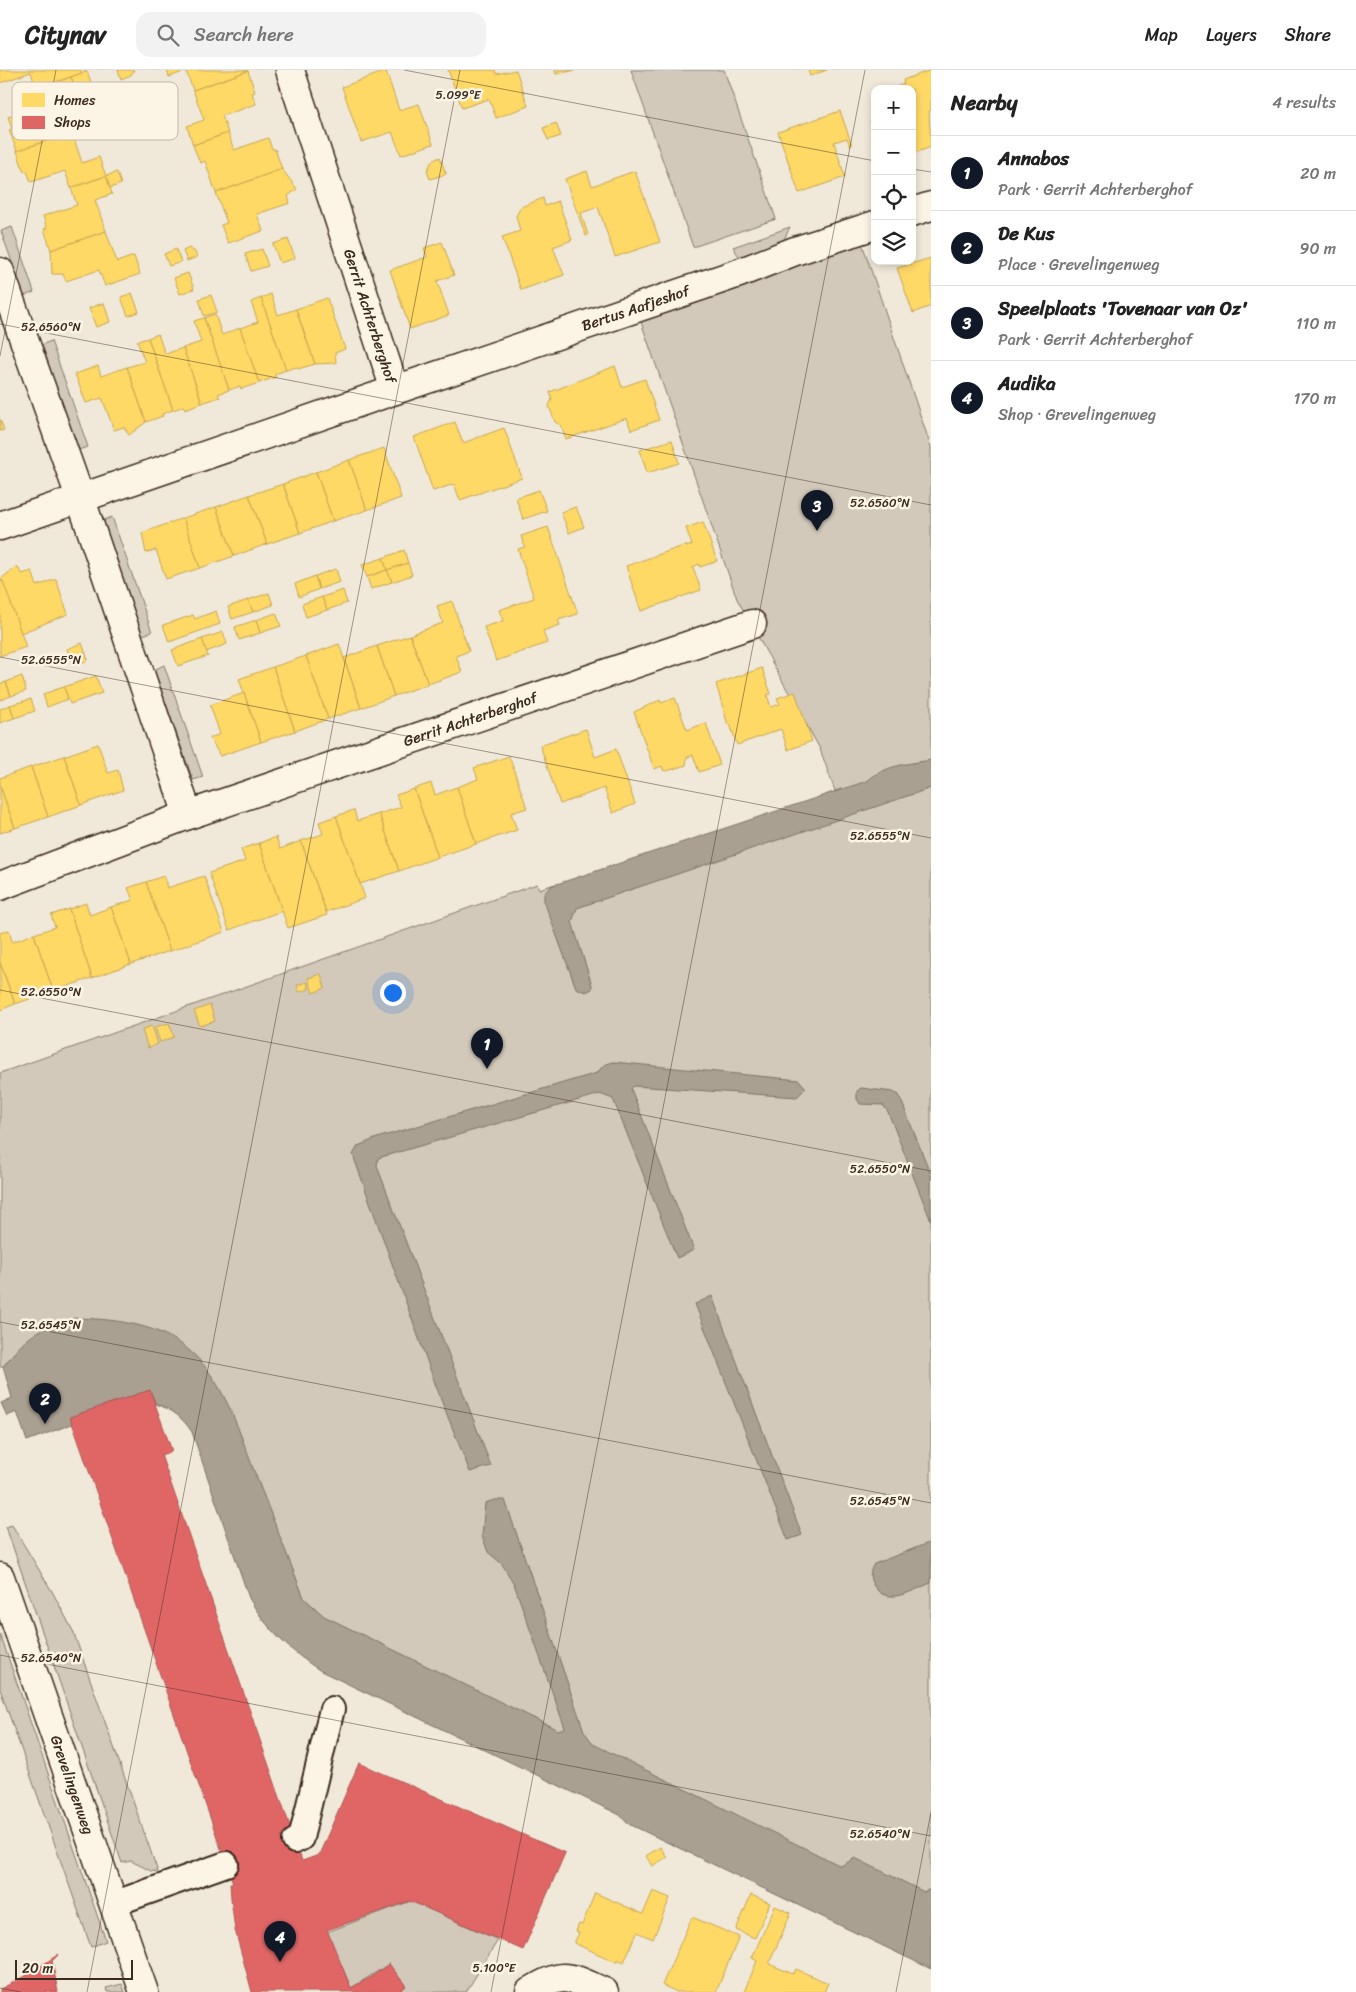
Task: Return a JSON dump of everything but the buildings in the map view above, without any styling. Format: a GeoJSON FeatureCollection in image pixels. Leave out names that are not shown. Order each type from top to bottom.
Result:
{"type":"FeatureCollection","features":[{"type":"Feature","properties":{"kind":"street","name":"Gerrit Achterberghof"},"geometry":{"type":"LineString","coordinates":[[0,526],[395,390],[290,70]]}},
{"type":"Feature","properties":{"kind":"street"},"geometry":{"type":"LineString","coordinates":[[916,211],[931,206]]}},
{"type":"Feature","properties":{"kind":"street","name":"Bertus Aafjeshof"},"geometry":{"type":"LineString","coordinates":[[395,390],[739,274],[795,251],[871,226]]}},
{"type":"Feature","properties":{"kind":"street"},"geometry":{"type":"LineString","coordinates":[[0,272],[80,497],[188,815]]}},
{"type":"Feature","properties":{"kind":"street","name":"Gerrit Achterberghof"},"geometry":{"type":"LineString","coordinates":[[0,886],[188,815],[752,624]]}},
{"type":"Feature","properties":{"kind":"street","name":"Grevelingenweg"},"geometry":{"type":"LineString","coordinates":[[0,1577],[144,1992]]}},
{"type":"Feature","properties":{"kind":"street"},"geometry":{"type":"LineString","coordinates":[[530,1992],[554,1978],[567,1978],[604,1992]]}},
{"type":"Feature","properties":{"kind":"lane"},"geometry":{"type":"LineString","coordinates":[[295,1841],[301,1838],[332,1709]]}},
{"type":"Feature","properties":{"kind":"lane"},"geometry":{"type":"LineString","coordinates":[[113,1904],[226,1864]]}},
{"type":"Feature","properties":{"kind":"shaded area"},"geometry":{"type":"Polygon","coordinates":[[[631,70],[724,70],[776,219],[693,247],[631,70]]]}},
{"type":"Feature","properties":{"kind":"shaded area"},"geometry":{"type":"Polygon","coordinates":[[[12,227],[34,292],[24,296],[1,231],[12,227]]]}},
{"type":"Feature","properties":{"kind":"shaded area"},"geometry":{"type":"Polygon","coordinates":[[[790,227],[778,252],[743,263],[733,247],[790,227]]]}},
{"type":"Feature","properties":{"kind":"shaded area"},"geometry":{"type":"Polygon","coordinates":[[[862,243],[931,447],[931,1889],[924,1892],[867,1888],[327,1628],[320,1613],[304,1598],[220,1392],[9,1359],[3,1367],[0,1367],[0,1073],[537,884],[539,889],[555,884],[582,887],[842,789],[835,791],[820,749],[737,599],[640,319],[862,243]]]}},
{"type":"Feature","properties":{"kind":"shaded area"},"geometry":{"type":"Polygon","coordinates":[[[51,341],[88,447],[78,450],[41,345],[51,341]]]}},
{"type":"Feature","properties":{"kind":"shaded area"},"geometry":{"type":"Polygon","coordinates":[[[112,517],[152,632],[142,635],[102,521],[112,517]]]}},
{"type":"Feature","properties":{"kind":"shaded area"},"geometry":{"type":"Polygon","coordinates":[[[164,665],[203,777],[193,780],[154,670],[164,665]]]}},
{"type":"Feature","properties":{"kind":"shaded area"},"geometry":{"type":"Polygon","coordinates":[[[931,760],[931,788],[577,908],[572,922],[592,989],[586,992],[576,988],[544,901],[544,894],[551,886],[867,781],[889,768],[931,760]]]}},
{"type":"Feature","properties":{"kind":"shaded area"},"geometry":{"type":"Polygon","coordinates":[[[613,1062],[799,1080],[806,1088],[797,1097],[634,1086],[631,1089],[694,1250],[677,1258],[613,1099],[600,1094],[378,1158],[377,1166],[491,1466],[470,1472],[440,1397],[353,1155],[358,1146],[377,1138],[597,1073],[604,1065],[613,1062]]]}},
{"type":"Feature","properties":{"kind":"shaded area"},"geometry":{"type":"Polygon","coordinates":[[[861,1088],[893,1092],[899,1095],[931,1175],[931,1221],[888,1112],[883,1105],[860,1104],[857,1099],[857,1091],[861,1088]]]}},
{"type":"Feature","properties":{"kind":"shaded area"},"geometry":{"type":"Polygon","coordinates":[[[712,1296],[802,1535],[788,1540],[695,1304],[712,1296]]]}},
{"type":"Feature","properties":{"kind":"shaded area"},"geometry":{"type":"Polygon","coordinates":[[[75,1318],[118,1321],[146,1327],[172,1338],[198,1359],[221,1390],[230,1408],[304,1598],[324,1616],[558,1730],[565,1728],[514,1584],[502,1564],[488,1552],[482,1536],[485,1503],[505,1500],[584,1731],[593,1744],[841,1866],[855,1858],[924,1892],[931,1889],[931,1969],[627,1823],[620,1815],[321,1671],[299,1656],[271,1630],[249,1598],[192,1432],[177,1415],[156,1404],[150,1390],[70,1417],[72,1424],[27,1441],[17,1412],[7,1416],[1,1403],[12,1398],[3,1367],[18,1348],[42,1329],[75,1318]]]}},
{"type":"Feature","properties":{"kind":"shaded area"},"geometry":{"type":"Polygon","coordinates":[[[12,1525],[53,1593],[73,1631],[158,1872],[151,1871],[131,1861],[122,1863],[6,1527],[12,1525]]]}},
{"type":"Feature","properties":{"kind":"shaded area"},"geometry":{"type":"Polygon","coordinates":[[[931,1542],[931,1583],[901,1595],[893,1596],[879,1592],[871,1581],[870,1575],[874,1564],[931,1542]]]}},
{"type":"Feature","properties":{"kind":"shaded area"},"geometry":{"type":"Polygon","coordinates":[[[0,1634],[106,1941],[91,1947],[0,1689],[0,1634]]]}},
{"type":"Feature","properties":{"kind":"shaded area"},"geometry":{"type":"Polygon","coordinates":[[[411,1901],[498,1940],[466,1992],[399,1992],[406,1986],[389,1964],[351,1988],[327,1932],[411,1901]]]}},
{"type":"Feature","properties":{"kind":"shaded area"},"geometry":{"type":"Polygon","coordinates":[[[122,1984],[125,1992],[107,1992],[106,1988],[122,1984]]]}},
{"type":"Feature","properties":{"kind":"place","name":"Speelplaats 'Tovenaar van Oz'"},"geometry":{"type":"Point","coordinates":[817,531]}},
{"type":"Feature","properties":{"kind":"place","name":"Annabos"},"geometry":{"type":"Point","coordinates":[487,1069]}},
{"type":"Feature","properties":{"kind":"place","name":"De Kus"},"geometry":{"type":"Point","coordinates":[45,1424]}},
{"type":"Feature","properties":{"kind":"place","name":"Audika"},"geometry":{"type":"Point","coordinates":[280,1962]}}]}
